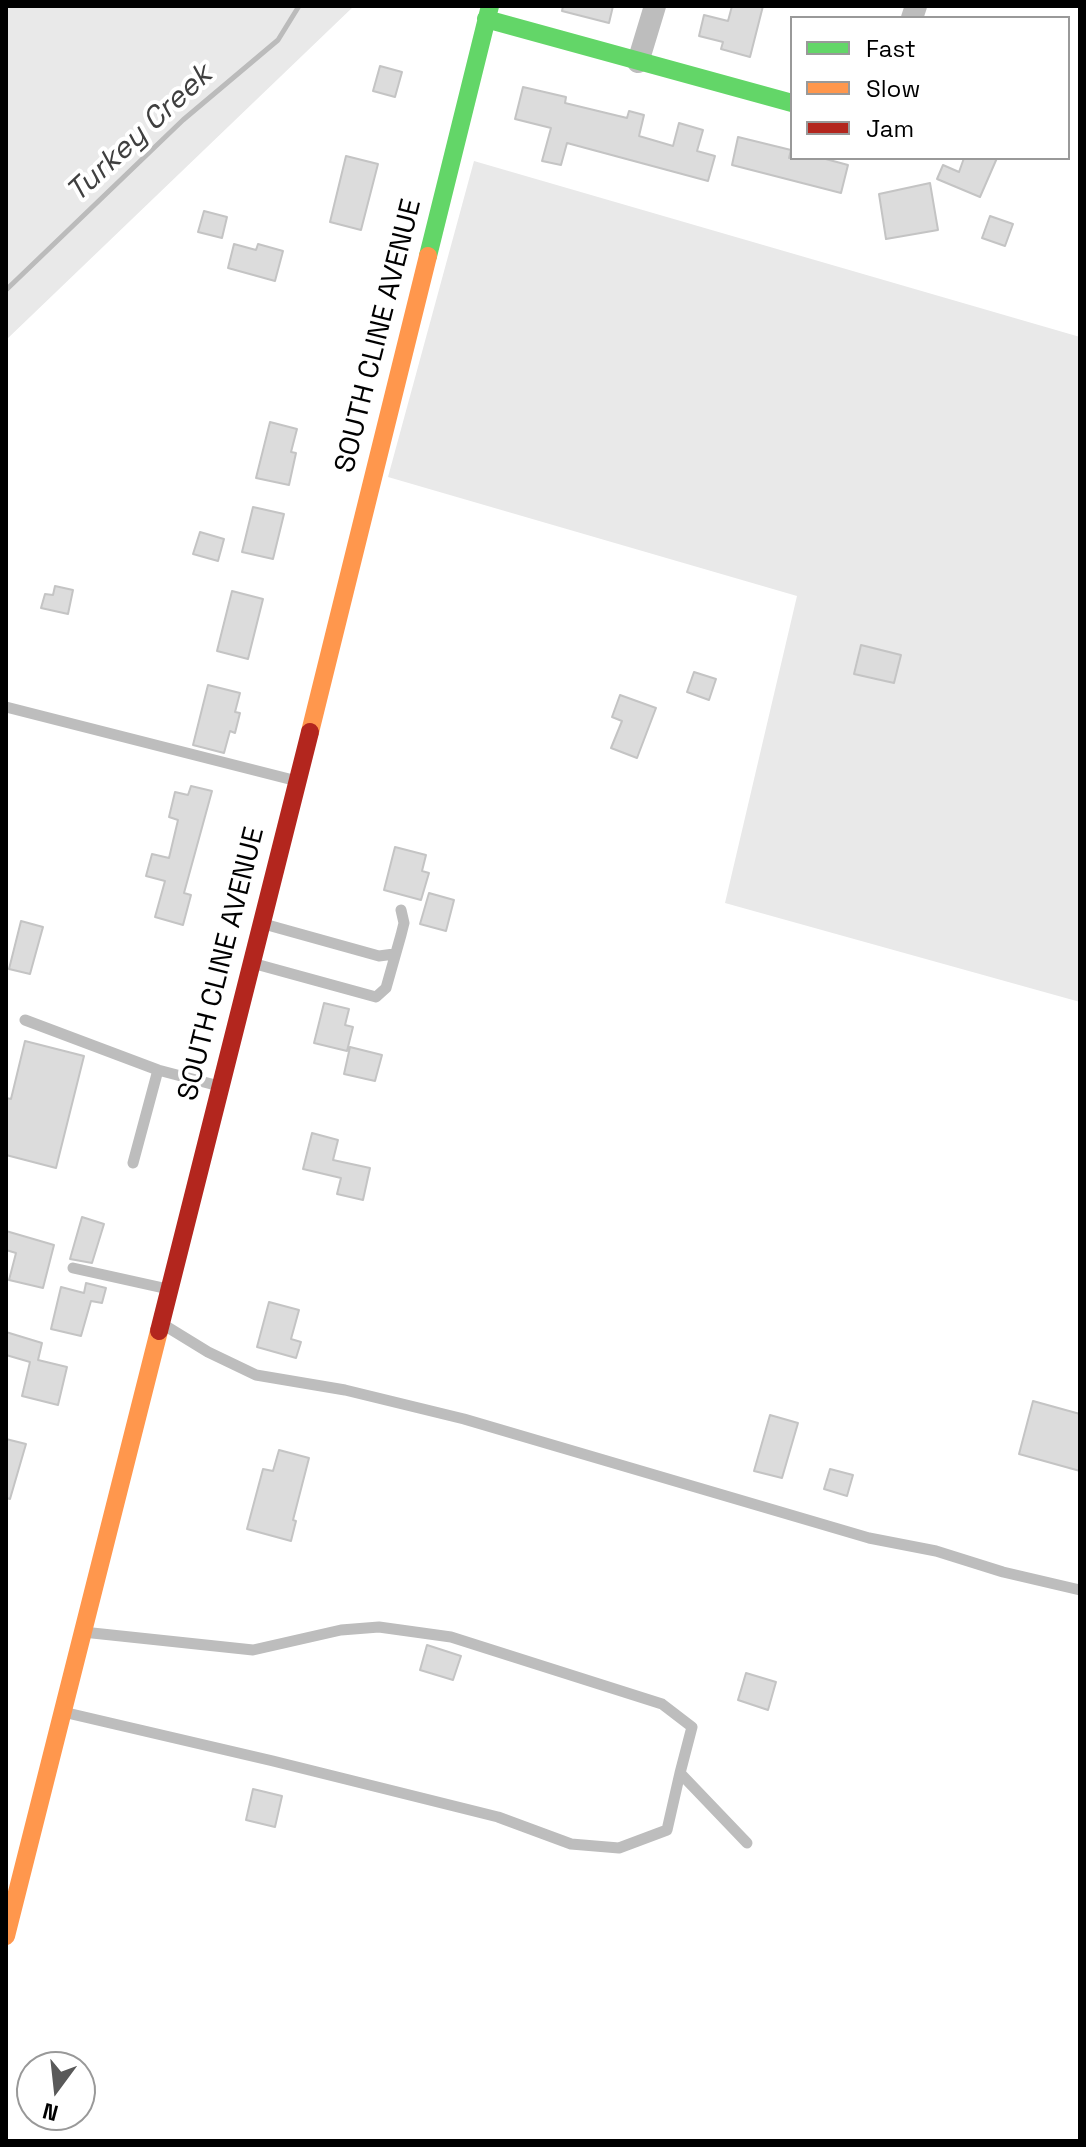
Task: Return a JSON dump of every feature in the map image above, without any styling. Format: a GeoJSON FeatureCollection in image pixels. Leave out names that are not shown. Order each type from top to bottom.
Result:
{"type":"FeatureCollection","features":[{"type":"Feature","properties":{"kind":"street"},"geometry":{"type":"LineString","coordinates":[[638,62],[655,6]]}},
{"type":"Feature","properties":{"kind":"street"},"geometry":{"type":"LineString","coordinates":[[488,13],[638,62],[790,102]]}},
{"type":"Feature","properties":{"kind":"street","name":"SOUTH CLINE AVENUE"},"geometry":{"type":"LineString","coordinates":[[6,1936],[488,13]]}},
{"type":"Feature","properties":{"kind":"lane"},"geometry":{"type":"LineString","coordinates":[[6,707],[297,781]]}},
{"type":"Feature","properties":{"kind":"lane"},"geometry":{"type":"LineString","coordinates":[[252,963],[376,997],[386,988],[404,923],[401,910]]}},
{"type":"Feature","properties":{"kind":"lane"},"geometry":{"type":"LineString","coordinates":[[262,923],[379,956],[394,954]]}},
{"type":"Feature","properties":{"kind":"lane"},"geometry":{"type":"LineString","coordinates":[[25,1020],[158,1070],[219,1086]]}},
{"type":"Feature","properties":{"kind":"lane"},"geometry":{"type":"LineString","coordinates":[[133,1163],[158,1070]]}},
{"type":"Feature","properties":{"kind":"lane"},"geometry":{"type":"LineString","coordinates":[[73,1268],[169,1289]]}},
{"type":"Feature","properties":{"kind":"lane"},"geometry":{"type":"LineString","coordinates":[[160,1323],[208,1352],[256,1375],[345,1390],[464,1419],[869,1538],[936,1551],[1003,1572],[1080,1590]]}},
{"type":"Feature","properties":{"kind":"lane"},"geometry":{"type":"LineString","coordinates":[[62,1712],[498,1817],[571,1844],[619,1848],[667,1830],[692,1727],[662,1704],[451,1637],[379,1627],[354,1629],[253,1650],[82,1632]]}},
{"type":"Feature","properties":{"kind":"lane"},"geometry":{"type":"LineString","coordinates":[[680,1773],[747,1843]]}},
{"type":"Feature","properties":{"kind":"shaded area"},"geometry":{"type":"Polygon","coordinates":[[[6,6],[354,6],[6,340],[6,6]]]}},
{"type":"Feature","properties":{"kind":"shaded area"},"geometry":{"type":"Polygon","coordinates":[[[474,161],[1080,337],[1080,1002],[725,903],[797,596],[388,477],[474,161]]]}},
{"type":"Feature","properties":{"kind":"building"},"geometry":{"type":"Polygon","coordinates":[[[563,6],[613,6],[609,23],[562,11],[563,6]]]}},
{"type":"Feature","properties":{"kind":"building"},"geometry":{"type":"Polygon","coordinates":[[[732,6],[763,6],[750,57],[721,49],[723,42],[699,36],[704,15],[728,21],[732,6]]]}},
{"type":"Feature","properties":{"kind":"building"},"geometry":{"type":"Polygon","coordinates":[[[380,66],[402,72],[395,97],[373,91],[380,66]]]}},
{"type":"Feature","properties":{"kind":"building"},"geometry":{"type":"Polygon","coordinates":[[[523,87],[566,97],[565,103],[627,118],[629,111],[644,115],[639,136],[673,146],[679,123],[703,130],[697,151],[715,156],[708,181],[567,143],[561,165],[542,161],[551,128],[515,119],[523,87]]]}},
{"type":"Feature","properties":{"kind":"building"},"geometry":{"type":"Polygon","coordinates":[[[738,137],[790,150],[790,160],[829,160],[848,165],[841,193],[732,165],[738,137]]]}},
{"type":"Feature","properties":{"kind":"building"},"geometry":{"type":"Polygon","coordinates":[[[346,156],[378,164],[361,230],[330,222],[346,156]]]}},
{"type":"Feature","properties":{"kind":"building"},"geometry":{"type":"Polygon","coordinates":[[[963,160],[996,160],[980,197],[937,179],[943,165],[959,172],[963,160]]]}},
{"type":"Feature","properties":{"kind":"building"},"geometry":{"type":"Polygon","coordinates":[[[930,183],[938,230],[886,239],[879,194],[930,183]]]}},
{"type":"Feature","properties":{"kind":"building"},"geometry":{"type":"Polygon","coordinates":[[[204,211],[227,217],[222,238],[198,232],[204,211]]]}},
{"type":"Feature","properties":{"kind":"building"},"geometry":{"type":"Polygon","coordinates":[[[990,216],[1013,224],[1005,246],[982,238],[990,216]]]}},
{"type":"Feature","properties":{"kind":"building"},"geometry":{"type":"Polygon","coordinates":[[[234,244],[256,250],[258,244],[283,251],[275,281],[228,268],[234,244]]]}},
{"type":"Feature","properties":{"kind":"building"},"geometry":{"type":"Polygon","coordinates":[[[270,422],[297,429],[291,452],[296,453],[289,485],[256,478],[270,422]]]}},
{"type":"Feature","properties":{"kind":"building"},"geometry":{"type":"Polygon","coordinates":[[[253,507],[284,514],[273,559],[242,552],[253,507]]]}},
{"type":"Feature","properties":{"kind":"building"},"geometry":{"type":"Polygon","coordinates":[[[200,532],[224,539],[218,561],[193,554],[200,532]]]}},
{"type":"Feature","properties":{"kind":"building"},"geometry":{"type":"Polygon","coordinates":[[[55,586],[73,590],[68,614],[41,608],[45,594],[53,595],[55,586]]]}},
{"type":"Feature","properties":{"kind":"building"},"geometry":{"type":"Polygon","coordinates":[[[232,591],[263,599],[248,659],[217,651],[232,591]]]}},
{"type":"Feature","properties":{"kind":"building"},"geometry":{"type":"Polygon","coordinates":[[[861,645],[901,655],[894,683],[854,674],[861,645]]]}},
{"type":"Feature","properties":{"kind":"building"},"geometry":{"type":"Polygon","coordinates":[[[694,672],[716,679],[709,700],[687,692],[694,672]]]}},
{"type":"Feature","properties":{"kind":"building"},"geometry":{"type":"Polygon","coordinates":[[[208,685],[240,693],[235,712],[240,713],[235,733],[230,731],[224,753],[193,745],[208,685]]]}},
{"type":"Feature","properties":{"kind":"building"},"geometry":{"type":"Polygon","coordinates":[[[620,695],[656,708],[637,758],[611,748],[622,721],[612,717],[620,695]]]}},
{"type":"Feature","properties":{"kind":"building"},"geometry":{"type":"Polygon","coordinates":[[[191,786],[212,791],[184,893],[191,895],[183,925],[155,917],[165,881],[146,876],[152,854],[169,858],[178,820],[169,817],[175,792],[188,795],[191,786]]]}},
{"type":"Feature","properties":{"kind":"building"},"geometry":{"type":"Polygon","coordinates":[[[395,847],[426,855],[422,871],[429,873],[421,900],[384,890],[395,847]]]}},
{"type":"Feature","properties":{"kind":"building"},"geometry":{"type":"Polygon","coordinates":[[[429,893],[454,900],[446,931],[420,924],[429,893]]]}},
{"type":"Feature","properties":{"kind":"building"},"geometry":{"type":"Polygon","coordinates":[[[21,921],[43,927],[30,974],[9,969],[21,921]]]}},
{"type":"Feature","properties":{"kind":"building"},"geometry":{"type":"Polygon","coordinates":[[[324,1003],[349,1009],[345,1025],[353,1027],[347,1051],[314,1043],[324,1003]]]}},
{"type":"Feature","properties":{"kind":"building"},"geometry":{"type":"Polygon","coordinates":[[[25,1041],[84,1056],[56,1168],[6,1155],[6,1098],[11,1099],[25,1041]]]}},
{"type":"Feature","properties":{"kind":"building"},"geometry":{"type":"Polygon","coordinates":[[[350,1047],[382,1055],[375,1081],[344,1074],[350,1047]]]}},
{"type":"Feature","properties":{"kind":"building"},"geometry":{"type":"Polygon","coordinates":[[[312,1133],[338,1140],[333,1160],[370,1168],[363,1200],[337,1194],[341,1178],[303,1169],[312,1133]]]}},
{"type":"Feature","properties":{"kind":"building"},"geometry":{"type":"Polygon","coordinates":[[[82,1217],[104,1224],[92,1263],[70,1259],[82,1217]]]}},
{"type":"Feature","properties":{"kind":"building"},"geometry":{"type":"Polygon","coordinates":[[[6,1231],[54,1245],[43,1288],[9,1280],[16,1253],[6,1250],[6,1231]]]}},
{"type":"Feature","properties":{"kind":"building"},"geometry":{"type":"Polygon","coordinates":[[[86,1283],[106,1288],[102,1303],[91,1301],[81,1336],[51,1329],[61,1287],[84,1293],[86,1283]]]}},
{"type":"Feature","properties":{"kind":"building"},"geometry":{"type":"Polygon","coordinates":[[[269,1302],[299,1310],[291,1339],[301,1342],[296,1358],[257,1347],[269,1302]]]}},
{"type":"Feature","properties":{"kind":"building"},"geometry":{"type":"Polygon","coordinates":[[[6,1332],[42,1343],[38,1360],[67,1367],[58,1405],[22,1396],[30,1362],[6,1355],[6,1332]]]}},
{"type":"Feature","properties":{"kind":"building"},"geometry":{"type":"Polygon","coordinates":[[[1033,1401],[1080,1414],[1080,1471],[1019,1454],[1033,1401]]]}},
{"type":"Feature","properties":{"kind":"building"},"geometry":{"type":"Polygon","coordinates":[[[770,1415],[798,1423],[782,1478],[754,1471],[770,1415]]]}},
{"type":"Feature","properties":{"kind":"building"},"geometry":{"type":"Polygon","coordinates":[[[6,1439],[26,1444],[10,1499],[6,1498],[6,1439]]]}},
{"type":"Feature","properties":{"kind":"building"},"geometry":{"type":"Polygon","coordinates":[[[279,1450],[309,1458],[293,1520],[296,1521],[291,1541],[247,1529],[263,1469],[273,1471],[279,1450]]]}},
{"type":"Feature","properties":{"kind":"building"},"geometry":{"type":"Polygon","coordinates":[[[830,1469],[853,1475],[847,1496],[824,1489],[830,1469]]]}},
{"type":"Feature","properties":{"kind":"building"},"geometry":{"type":"Polygon","coordinates":[[[427,1645],[461,1656],[453,1680],[420,1670],[427,1645]]]}},
{"type":"Feature","properties":{"kind":"building"},"geometry":{"type":"Polygon","coordinates":[[[746,1673],[776,1682],[768,1710],[738,1700],[746,1673]]]}},
{"type":"Feature","properties":{"kind":"building"},"geometry":{"type":"Polygon","coordinates":[[[253,1789],[282,1796],[275,1827],[246,1820],[253,1789]]]}},
{"type":"Feature","properties":{"kind":"waterway","name":"Turkey Creek"},"geometry":{"type":"LineString","coordinates":[[6,290],[183,120],[278,40],[299,6]]}},
{"type":"Feature","properties":{"kind":"traffic: fast"},"geometry":{"type":"LineString","coordinates":[[428,256],[490,6]]}},
{"type":"Feature","properties":{"kind":"traffic: fast"},"geometry":{"type":"LineString","coordinates":[[486,19],[790,102]]}},
{"type":"Feature","properties":{"kind":"traffic: slow"},"geometry":{"type":"LineString","coordinates":[[310,732],[428,256]]}},
{"type":"Feature","properties":{"kind":"traffic: slow"},"geometry":{"type":"LineString","coordinates":[[6,1936],[159,1331]]}},
{"type":"Feature","properties":{"kind":"traffic: jam"},"geometry":{"type":"LineString","coordinates":[[159,1331],[310,732]]}}]}
